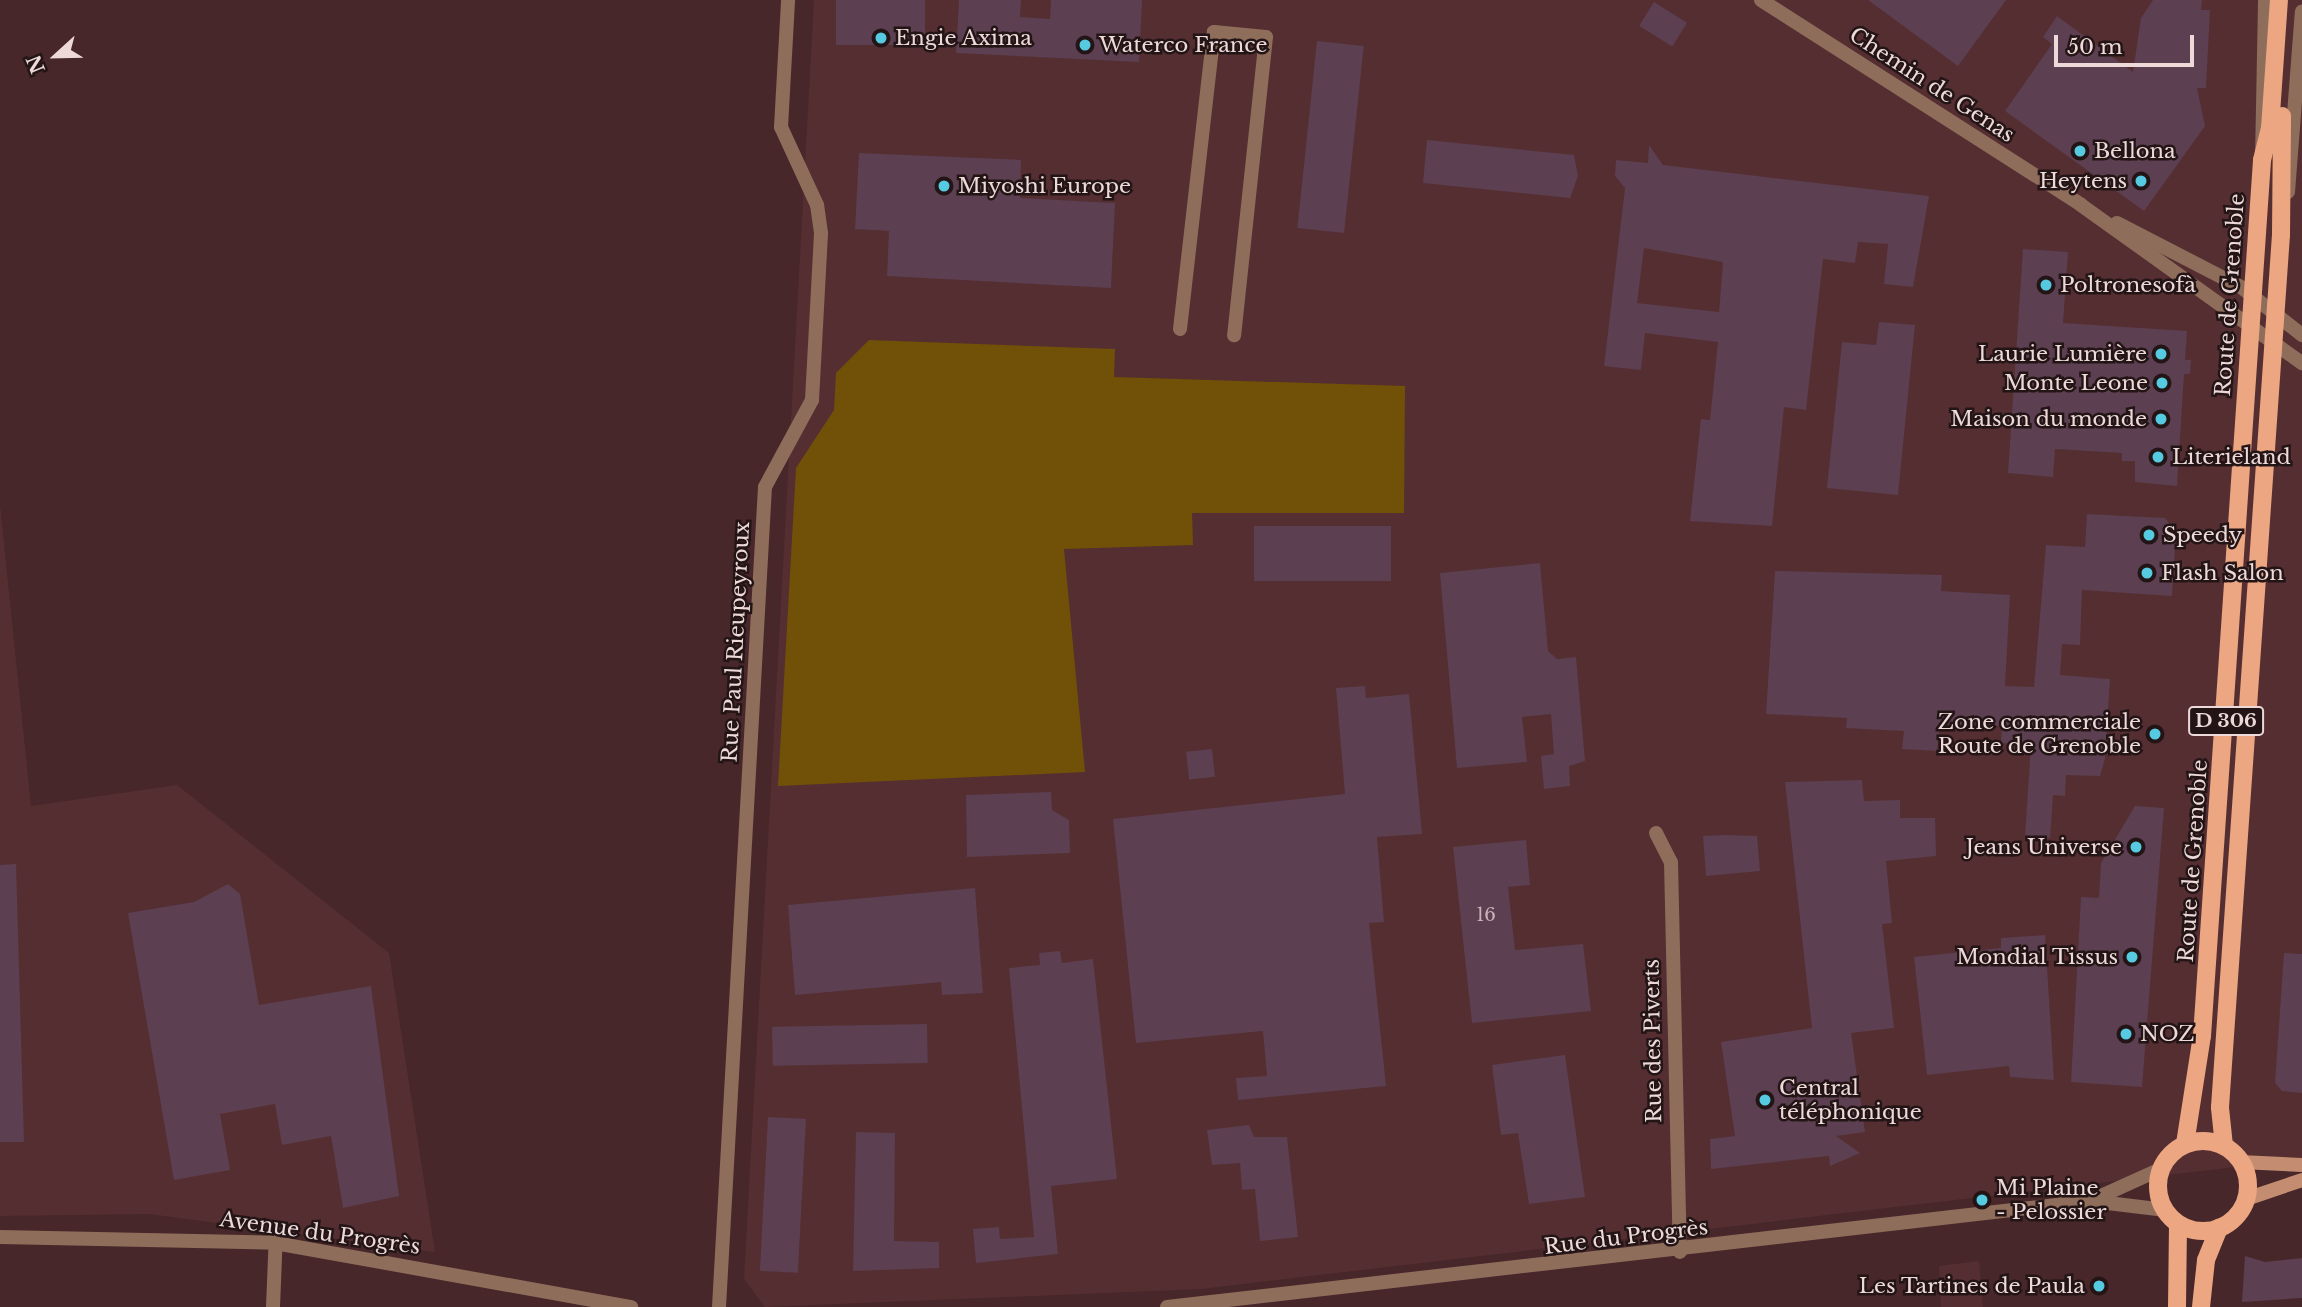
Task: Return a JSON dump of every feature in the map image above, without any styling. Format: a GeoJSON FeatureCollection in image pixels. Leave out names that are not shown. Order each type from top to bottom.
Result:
{"type":"FeatureCollection","features":[{"type":"Feature","properties":{"kind":"main road","name":"Route de Grenoble"},"geometry":{"type":"LineString","coordinates":[[2185,1144],[2202,1036],[2262,160],[2270,128],[2279,0]]}},
{"type":"Feature","properties":{"kind":"main road","name":"Route de Grenoble"},"geometry":{"type":"LineString","coordinates":[[2224,1146],[2220,1107],[2281,235],[2279,157],[2290,0]]}},
{"type":"Feature","properties":{"kind":"main road"},"geometry":{"type":"LineString","coordinates":[[2219,1228],[2178,1224],[2165,1210],[2161,1169],[2185,1144],[2224,1146],[2241,1162],[2246,1199]]}},
{"type":"Feature","properties":{"kind":"main road"},"geometry":{"type":"LineString","coordinates":[[2241,1162],[2302,1165]]}},
{"type":"Feature","properties":{"kind":"main road"},"geometry":{"type":"LineString","coordinates":[[2201,1307],[2206,1260],[2219,1228],[2246,1199],[2302,1180]]}},
{"type":"Feature","properties":{"kind":"main road"},"geometry":{"type":"LineString","coordinates":[[2178,1224],[2178,1307]]}},
{"type":"Feature","properties":{"kind":"street","name":"Rue Paul Rieupeyroux"},"geometry":{"type":"LineString","coordinates":[[719,1307],[765,487],[812,400],[821,233],[817,205],[781,127],[788,0]]}},
{"type":"Feature","properties":{"kind":"street","name":"Chemin de Genas"},"geometry":{"type":"LineString","coordinates":[[1760,0],[2081,205],[2302,363]]}},
{"type":"Feature","properties":{"kind":"street","name":"Route de Grenoble"},"geometry":{"type":"LineString","coordinates":[[2262,160],[2257,139],[2265,0]]}},
{"type":"Feature","properties":{"kind":"street","name":"Route de Grenoble"},"geometry":{"type":"LineString","coordinates":[[2281,235],[2302,12]]}},
{"type":"Feature","properties":{"kind":"street"},"geometry":{"type":"LineString","coordinates":[[1180,328],[1214,32],[1266,37],[1234,335]]}},
{"type":"Feature","properties":{"kind":"street","name":"Chemin de Genas"},"geometry":{"type":"LineString","coordinates":[[2081,205],[2253,297],[2302,335]]}},
{"type":"Feature","properties":{"kind":"street","name":"Rue des Piverts"},"geometry":{"type":"LineString","coordinates":[[1656,833],[1671,862],[1680,1252]]}},
{"type":"Feature","properties":{"kind":"street","name":"Rue du Progrès"},"geometry":{"type":"LineString","coordinates":[[2090,1201],[2161,1169]]}},
{"type":"Feature","properties":{"kind":"street","name":"Rue du Progrès"},"geometry":{"type":"LineString","coordinates":[[1167,1307],[1680,1252],[2090,1201],[2165,1210]]}},
{"type":"Feature","properties":{"kind":"street","name":"Avenue du Progrès"},"geometry":{"type":"LineString","coordinates":[[0,1237],[275,1238],[631,1307]]}},
{"type":"Feature","properties":{"kind":"street"},"geometry":{"type":"LineString","coordinates":[[273,1307],[275,1238]]}},
{"type":"Feature","properties":{"kind":"shaded area"},"geometry":{"type":"Polygon","coordinates":[[[814,0],[2302,0],[2302,1159],[1201,1289],[765,1307],[744,1279],[814,0]]]}},
{"type":"Feature","properties":{"kind":"shaded area"},"geometry":{"type":"Polygon","coordinates":[[[869,340],[1115,349],[1114,377],[1405,386],[1404,513],[1192,513],[1193,545],[1064,549],[1085,772],[778,786],[796,468],[834,410],[836,373],[869,340]]]}},
{"type":"Feature","properties":{"kind":"shaded area"},"geometry":{"type":"Polygon","coordinates":[[[0,505],[31,806],[177,785],[389,953],[435,1252],[149,1214],[0,1216],[0,505]]]}},
{"type":"Feature","properties":{"kind":"shaded area"},"geometry":{"type":"Polygon","coordinates":[[[1979,1261],[1983,1307],[1941,1307],[1939,1266],[1979,1261]]]}},
{"type":"Feature","properties":{"kind":"building"},"geometry":{"type":"Polygon","coordinates":[[[836,0],[925,0],[925,45],[836,45],[836,0]]]}},
{"type":"Feature","properties":{"kind":"building"},"geometry":{"type":"Polygon","coordinates":[[[959,0],[1021,0],[1020,17],[1050,19],[1051,0],[1142,0],[1139,62],[956,53],[959,0]]]}},
{"type":"Feature","properties":{"kind":"building"},"geometry":{"type":"Polygon","coordinates":[[[1868,0],[2006,0],[1958,66],[1868,0]]]}},
{"type":"Feature","properties":{"kind":"building"},"geometry":{"type":"Polygon","coordinates":[[[2153,0],[2202,0],[2201,10],[2210,10],[2206,88],[2197,88],[2205,126],[2144,211],[2005,111],[2052,44],[2043,37],[2057,16],[2133,72],[2141,18],[2153,0]]]}},
{"type":"Feature","properties":{"kind":"building"},"geometry":{"type":"Polygon","coordinates":[[[1654,2],[1687,23],[1672,46],[1639,26],[1654,2]]]}},
{"type":"Feature","properties":{"kind":"building"},"geometry":{"type":"Polygon","coordinates":[[[1317,41],[1364,46],[1344,233],[1297,228],[1317,41]]]}},
{"type":"Feature","properties":{"kind":"building"},"geometry":{"type":"Polygon","coordinates":[[[1427,140],[1574,155],[1578,176],[1570,198],[1423,183],[1427,140]]]}},
{"type":"Feature","properties":{"kind":"building"},"geometry":{"type":"Polygon","coordinates":[[[1649,145],[1663,165],[1929,196],[1913,287],[1884,284],[1888,244],[1858,242],[1855,263],[1823,259],[1806,410],[1784,407],[1772,526],[1690,521],[1701,419],[1710,420],[1718,342],[1645,333],[1641,370],[1604,366],[1625,188],[1615,176],[1616,160],[1648,163],[1649,145]],[[1644,248],[1637,303],[1719,312],[1723,262],[1644,248]]]}},
{"type":"Feature","properties":{"kind":"building"},"geometry":{"type":"Polygon","coordinates":[[[859,153],[1021,160],[1020,198],[1115,203],[1111,288],[887,276],[889,231],[855,229],[859,153]]]}},
{"type":"Feature","properties":{"kind":"building"},"geometry":{"type":"Polygon","coordinates":[[[2023,249],[2068,252],[2063,323],[2187,331],[2185,360],[2191,360],[2190,374],[2184,374],[2177,486],[2135,482],[2135,461],[2122,461],[2122,453],[2055,449],[2053,477],[2008,473],[2023,249]]]}},
{"type":"Feature","properties":{"kind":"building"},"geometry":{"type":"Polygon","coordinates":[[[1879,322],[1915,325],[1898,495],[1827,488],[1842,342],[1876,345],[1879,322]]]}},
{"type":"Feature","properties":{"kind":"building"},"geometry":{"type":"Polygon","coordinates":[[[2087,514],[2165,518],[2176,531],[2172,596],[2082,590],[2080,645],[2062,644],[2060,675],[2110,679],[2105,759],[2100,776],[2066,775],[2065,796],[2053,795],[2050,838],[2025,836],[2031,745],[2001,743],[2002,726],[1940,723],[1937,751],[1902,749],[1904,731],[1846,728],[1847,718],[1766,714],[1775,571],[1942,575],[1941,591],[2010,595],[2005,686],[2034,687],[2046,545],[2085,547],[2087,514]]]}},
{"type":"Feature","properties":{"kind":"building"},"geometry":{"type":"Polygon","coordinates":[[[1254,526],[1391,526],[1391,581],[1254,581],[1254,526]]]}},
{"type":"Feature","properties":{"kind":"building"},"geometry":{"type":"Polygon","coordinates":[[[1540,563],[1548,651],[1557,659],[1576,657],[1585,761],[1569,766],[1570,786],[1544,789],[1541,756],[1554,754],[1551,714],[1522,717],[1527,762],[1457,768],[1440,573],[1540,563]]]}},
{"type":"Feature","properties":{"kind":"building"},"geometry":{"type":"Polygon","coordinates":[[[1365,686],[1366,698],[1409,694],[1422,834],[1377,837],[1384,922],[1369,923],[1386,1086],[1238,1100],[1236,1078],[1267,1076],[1263,1031],[1136,1043],[1113,819],[1345,794],[1336,688],[1365,686]]]}},
{"type":"Feature","properties":{"kind":"building"},"geometry":{"type":"Polygon","coordinates":[[[1212,749],[1215,777],[1189,780],[1186,752],[1212,749]]]}},
{"type":"Feature","properties":{"kind":"building"},"geometry":{"type":"Polygon","coordinates":[[[1862,780],[1864,801],[1900,800],[1900,818],[1935,818],[1936,856],[1886,861],[1892,923],[1882,924],[1894,1028],[1851,1033],[1865,1132],[1836,1136],[1860,1153],[1830,1166],[1829,1156],[1711,1169],[1710,1139],[1735,1136],[1721,1042],[1812,1028],[1785,782],[1862,780]]]}},
{"type":"Feature","properties":{"kind":"building"},"geometry":{"type":"Polygon","coordinates":[[[1051,792],[1052,810],[1069,820],[1070,853],[967,857],[966,795],[1051,792]]]}},
{"type":"Feature","properties":{"kind":"building"},"geometry":{"type":"Polygon","coordinates":[[[2135,806],[2164,808],[2142,1087],[2071,1082],[2081,897],[2099,898],[2101,863],[2135,806]]]}},
{"type":"Feature","properties":{"kind":"building"},"geometry":{"type":"Polygon","coordinates":[[[1703,836],[1757,836],[1760,871],[1706,876],[1703,836]]]}},
{"type":"Feature","properties":{"kind":"building"},"geometry":{"type":"Polygon","coordinates":[[[1526,840],[1530,885],[1508,887],[1515,950],[1583,944],[1591,1011],[1472,1023],[1453,847],[1526,840]]]}},
{"type":"Feature","properties":{"kind":"building"},"geometry":{"type":"Polygon","coordinates":[[[16,864],[24,1142],[0,1142],[0,865],[16,864]]]}},
{"type":"Feature","properties":{"kind":"building"},"geometry":{"type":"Polygon","coordinates":[[[228,884],[240,894],[259,1005],[371,986],[399,1196],[343,1208],[331,1136],[282,1145],[275,1104],[220,1114],[230,1170],[174,1180],[128,913],[194,902],[228,884]]]}},
{"type":"Feature","properties":{"kind":"building"},"geometry":{"type":"Polygon","coordinates":[[[975,888],[983,993],[942,995],[941,982],[795,995],[788,905],[975,888]]]}},
{"type":"Feature","properties":{"kind":"building"},"geometry":{"type":"Polygon","coordinates":[[[2045,935],[2054,1080],[2010,1077],[2009,1066],[1927,1075],[1914,957],[2001,948],[2001,938],[2045,935]]]}},
{"type":"Feature","properties":{"kind":"building"},"geometry":{"type":"Polygon","coordinates":[[[1060,951],[1062,963],[1093,959],[1117,1179],[1051,1186],[1058,1254],[976,1263],[973,1229],[999,1227],[1000,1239],[1034,1237],[1009,968],[1040,965],[1039,953],[1060,951]]]}},
{"type":"Feature","properties":{"kind":"building"},"geometry":{"type":"Polygon","coordinates":[[[2284,953],[2302,954],[2302,1093],[2282,1091],[2275,1083],[2284,953]]]}},
{"type":"Feature","properties":{"kind":"building"},"geometry":{"type":"Polygon","coordinates":[[[927,1024],[928,1063],[773,1066],[772,1027],[927,1024]]]}},
{"type":"Feature","properties":{"kind":"building"},"geometry":{"type":"Polygon","coordinates":[[[1565,1055],[1585,1197],[1529,1204],[1518,1133],[1501,1135],[1492,1065],[1565,1055]]]}},
{"type":"Feature","properties":{"kind":"building"},"geometry":{"type":"Polygon","coordinates":[[[768,1117],[806,1119],[798,1273],[760,1271],[768,1117]]]}},
{"type":"Feature","properties":{"kind":"building"},"geometry":{"type":"Polygon","coordinates":[[[1249,1125],[1254,1137],[1287,1137],[1298,1237],[1260,1241],[1255,1189],[1242,1190],[1240,1163],[1212,1165],[1207,1130],[1249,1125]]]}},
{"type":"Feature","properties":{"kind":"building"},"geometry":{"type":"Polygon","coordinates":[[[856,1132],[895,1133],[894,1241],[939,1242],[939,1268],[853,1271],[856,1132]]]}},
{"type":"Feature","properties":{"kind":"building"},"geometry":{"type":"Polygon","coordinates":[[[2245,1256],[2265,1262],[2302,1258],[2302,1298],[2242,1302],[2245,1256]]]}},
{"type":"Feature","properties":{"kind":"place","name":"Engie Axima"},"geometry":{"type":"Point","coordinates":[881,38]}},
{"type":"Feature","properties":{"kind":"place","name":"Waterco France"},"geometry":{"type":"Point","coordinates":[1085,45]}},
{"type":"Feature","properties":{"kind":"place","name":"Bellona"},"geometry":{"type":"Point","coordinates":[2080,151]}},
{"type":"Feature","properties":{"kind":"place","name":"Heytens"},"geometry":{"type":"Point","coordinates":[2141,181]}},
{"type":"Feature","properties":{"kind":"place","name":"Miyoshi Europe"},"geometry":{"type":"Point","coordinates":[944,186]}},
{"type":"Feature","properties":{"kind":"place","name":"Poltronesofà"},"geometry":{"type":"Point","coordinates":[2046,285]}},
{"type":"Feature","properties":{"kind":"place","name":"Laurie Lumière"},"geometry":{"type":"Point","coordinates":[2161,354]}},
{"type":"Feature","properties":{"kind":"place","name":"Monte Leone"},"geometry":{"type":"Point","coordinates":[2162,383]}},
{"type":"Feature","properties":{"kind":"place","name":"Maison du monde"},"geometry":{"type":"Point","coordinates":[2161,419]}},
{"type":"Feature","properties":{"kind":"place","name":"Literieland"},"geometry":{"type":"Point","coordinates":[2158,457]}},
{"type":"Feature","properties":{"kind":"place","name":"Speedy"},"geometry":{"type":"Point","coordinates":[2149,535]}},
{"type":"Feature","properties":{"kind":"place","name":"Flash Salon"},"geometry":{"type":"Point","coordinates":[2147,573]}},
{"type":"Feature","properties":{"kind":"place","name":"Zone commerciale Route de Grenoble"},"geometry":{"type":"Point","coordinates":[2155,734]}},
{"type":"Feature","properties":{"kind":"place","name":"Jeans Universe"},"geometry":{"type":"Point","coordinates":[2136,847]}},
{"type":"Feature","properties":{"kind":"place","name":"Mondial Tissus"},"geometry":{"type":"Point","coordinates":[2132,957]}},
{"type":"Feature","properties":{"kind":"place","name":"NOZ"},"geometry":{"type":"Point","coordinates":[2126,1034]}},
{"type":"Feature","properties":{"kind":"place","name":"Central téléphonique"},"geometry":{"type":"Point","coordinates":[1765,1100]}},
{"type":"Feature","properties":{"kind":"place","name":"Mi Plaine - Pelossier"},"geometry":{"type":"Point","coordinates":[1982,1200]}},
{"type":"Feature","properties":{"kind":"place","name":"Les Tartines de Paula"},"geometry":{"type":"Point","coordinates":[2099,1286]}}]}
